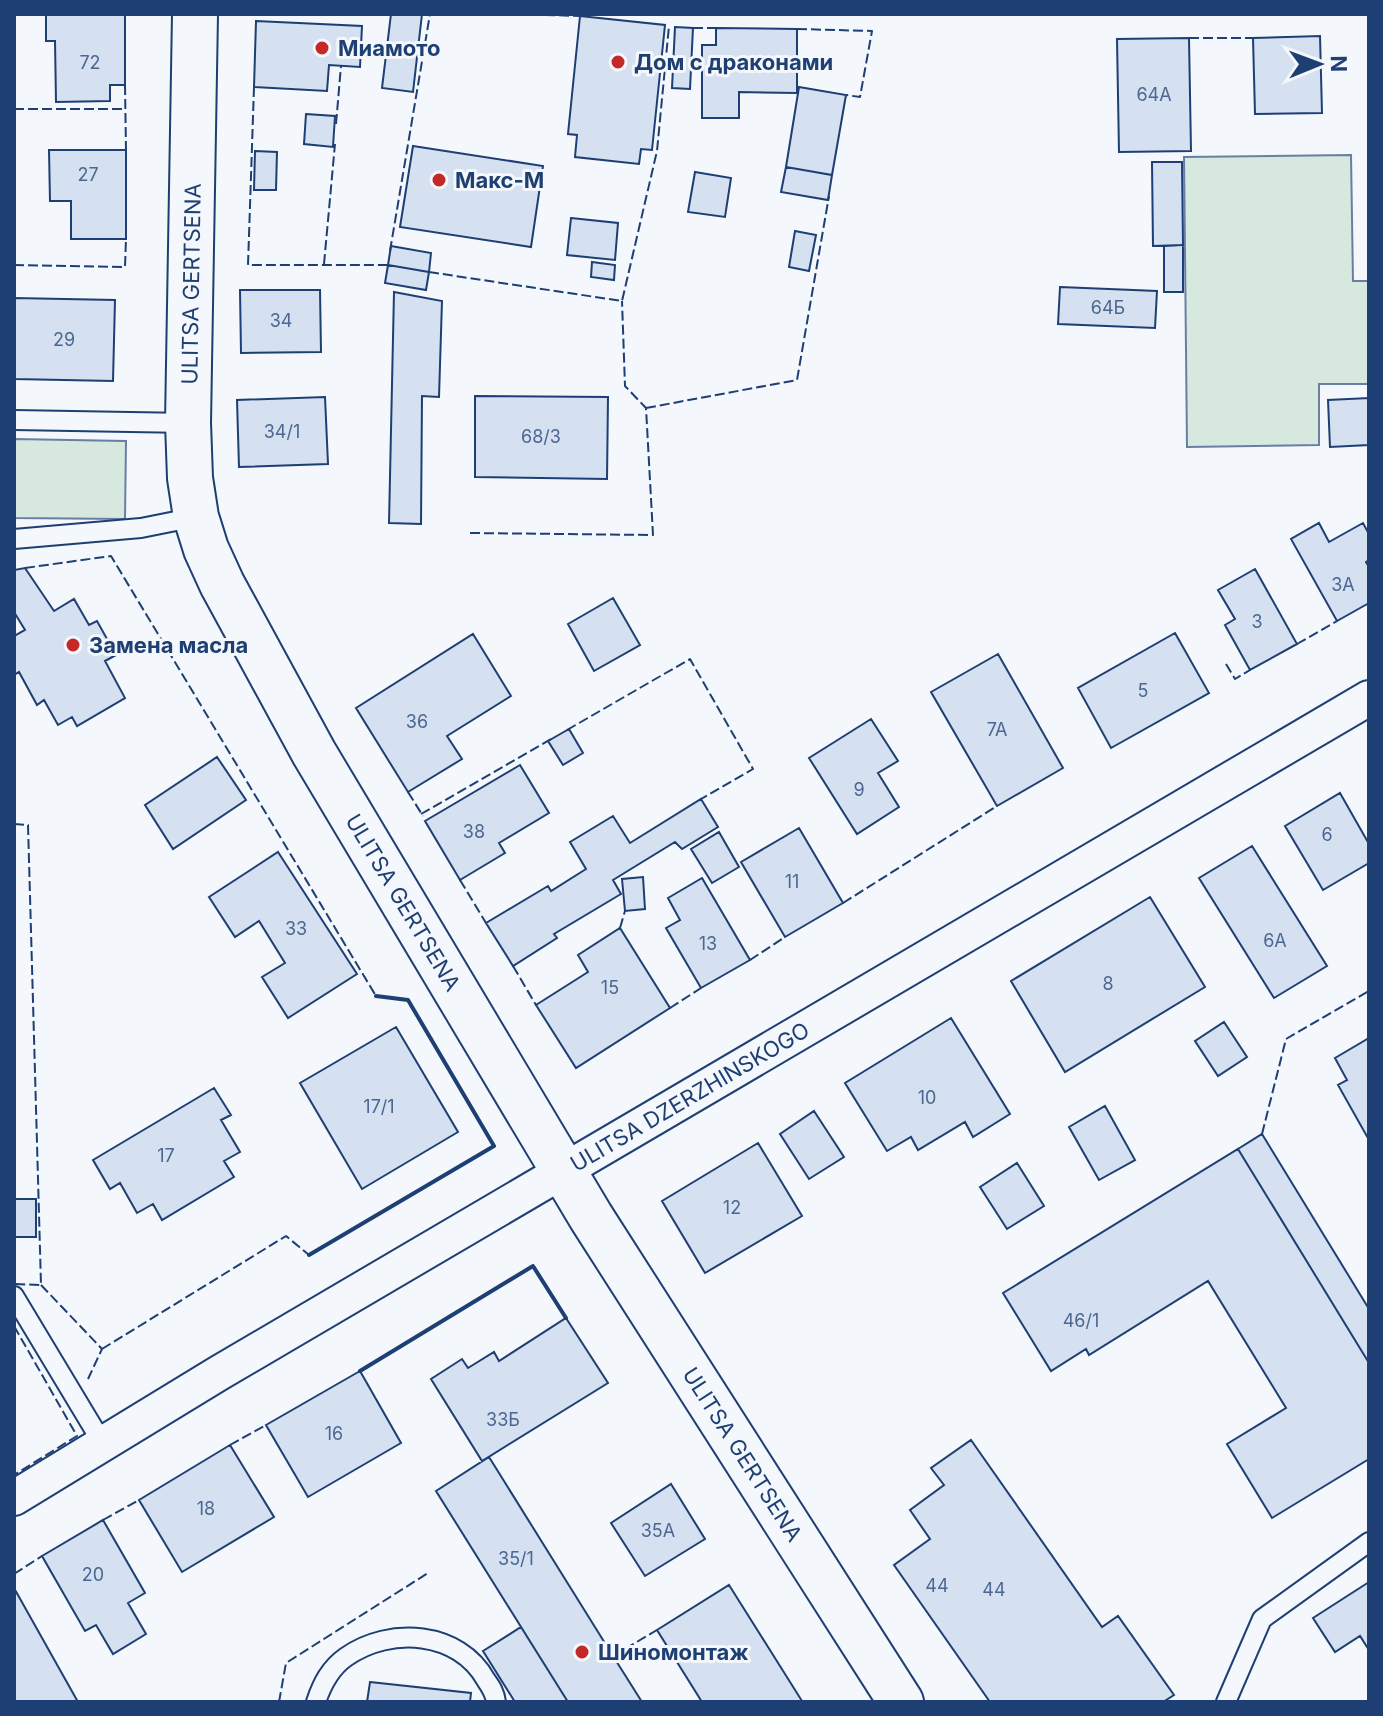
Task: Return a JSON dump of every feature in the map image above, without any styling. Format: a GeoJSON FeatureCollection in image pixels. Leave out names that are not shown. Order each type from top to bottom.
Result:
{"type":"FeatureCollection","features":[{"type":"Feature","properties":{"kind":"street","name":"ULITSA GERTSENA"},"geometry":{"type":"LineString","coordinates":[[195,14],[188,423],[190,478],[196,517],[206,549],[314,753],[563,1170],[693,1380],[901,1702]]}},
{"type":"Feature","properties":{"kind":"street","name":"ULITSA DZERZHINSKOGO"},"geometry":{"type":"LineString","coordinates":[[14,1498],[563,1170],[1369,698]]}},
{"type":"Feature","properties":{"kind":"lane"},"geometry":{"type":"LineString","coordinates":[[14,420],[188,423]]}},
{"type":"Feature","properties":{"kind":"lane"},"geometry":{"type":"LineString","coordinates":[[14,539],[141,528],[196,517]]}},
{"type":"Feature","properties":{"kind":"lane"},"geometry":{"type":"LineString","coordinates":[[14,1296],[103,1444]]}},
{"type":"Feature","properties":{"kind":"lane"},"geometry":{"type":"LineString","coordinates":[[1226,1702],[1262,1619],[1369,1542]]}},
{"type":"Feature","properties":{"kind":"lane"},"geometry":{"type":"LineString","coordinates":[[316,1702],[324,1680],[345,1658],[368,1645],[403,1637],[433,1639],[462,1651],[479,1667],[496,1702]]}},
{"type":"Feature","properties":{"kind":"shaded area"},"geometry":{"type":"Polygon","coordinates":[[[1351,155],[1353,281],[1369,281],[1369,384],[1319,384],[1319,445],[1187,447],[1184,157],[1351,155]]]}},
{"type":"Feature","properties":{"kind":"shaded area"},"geometry":{"type":"Polygon","coordinates":[[[14,439],[126,441],[125,519],[14,518],[14,439]]]}},
{"type":"Feature","properties":{"kind":"building"},"geometry":{"type":"Polygon","coordinates":[[[46,14],[125,14],[125,85],[110,85],[110,101],[56,102],[55,41],[46,41],[46,14]]]}},
{"type":"Feature","properties":{"kind":"building"},"geometry":{"type":"Polygon","coordinates":[[[391,14],[422,14],[413,92],[382,88],[391,14]]]}},
{"type":"Feature","properties":{"kind":"building","name":"Дом с драконами"},"geometry":{"type":"Polygon","coordinates":[[[580,16],[665,25],[652,150],[641,149],[639,164],[575,157],[577,135],[568,134],[580,16]]]}},
{"type":"Feature","properties":{"kind":"building"},"geometry":{"type":"Polygon","coordinates":[[[256,21],[362,26],[360,67],[329,65],[327,91],[254,87],[256,21]]]}},
{"type":"Feature","properties":{"kind":"building"},"geometry":{"type":"Polygon","coordinates":[[[675,27],[693,28],[690,89],[672,88],[675,27]]]}},
{"type":"Feature","properties":{"kind":"building"},"geometry":{"type":"Polygon","coordinates":[[[716,28],[797,29],[797,93],[739,92],[739,118],[702,118],[702,45],[716,45],[716,28]]]}},
{"type":"Feature","properties":{"kind":"building"},"geometry":{"type":"Polygon","coordinates":[[[1320,36],[1322,113],[1255,114],[1253,38],[1320,36]]]}},
{"type":"Feature","properties":{"kind":"building"},"geometry":{"type":"Polygon","coordinates":[[[1189,38],[1191,151],[1119,152],[1117,39],[1189,38]]]}},
{"type":"Feature","properties":{"kind":"building"},"geometry":{"type":"Polygon","coordinates":[[[799,87],[846,95],[832,175],[786,167],[799,87]]]}},
{"type":"Feature","properties":{"kind":"building"},"geometry":{"type":"Polygon","coordinates":[[[306,114],[335,116],[333,147],[304,144],[306,114]]]}},
{"type":"Feature","properties":{"kind":"building"},"geometry":{"type":"Polygon","coordinates":[[[413,146],[543,166],[531,247],[400,227],[413,146]]]}},
{"type":"Feature","properties":{"kind":"building"},"geometry":{"type":"Polygon","coordinates":[[[49,150],[126,150],[126,239],[71,239],[71,201],[50,201],[49,150]]]}},
{"type":"Feature","properties":{"kind":"building"},"geometry":{"type":"Polygon","coordinates":[[[255,151],[277,152],[276,190],[254,190],[255,151]]]}},
{"type":"Feature","properties":{"kind":"building"},"geometry":{"type":"Polygon","coordinates":[[[1152,162],[1182,162],[1183,245],[1153,246],[1152,162]]]}},
{"type":"Feature","properties":{"kind":"building"},"geometry":{"type":"Polygon","coordinates":[[[786,167],[832,175],[828,200],[781,192],[786,167]]]}},
{"type":"Feature","properties":{"kind":"building"},"geometry":{"type":"Polygon","coordinates":[[[695,172],[731,178],[725,217],[688,212],[695,172]]]}},
{"type":"Feature","properties":{"kind":"building"},"geometry":{"type":"Polygon","coordinates":[[[571,218],[618,223],[615,260],[567,255],[571,218]]]}},
{"type":"Feature","properties":{"kind":"building"},"geometry":{"type":"Polygon","coordinates":[[[795,231],[816,235],[809,271],[789,267],[795,231]]]}},
{"type":"Feature","properties":{"kind":"building"},"geometry":{"type":"Polygon","coordinates":[[[1183,245],[1183,292],[1164,292],[1164,246],[1183,245]]]}},
{"type":"Feature","properties":{"kind":"building"},"geometry":{"type":"Polygon","coordinates":[[[391,246],[431,253],[429,272],[388,265],[391,246]]]}},
{"type":"Feature","properties":{"kind":"building"},"geometry":{"type":"Polygon","coordinates":[[[592,262],[615,265],[614,280],[591,277],[592,262]]]}},
{"type":"Feature","properties":{"kind":"building"},"geometry":{"type":"Polygon","coordinates":[[[388,265],[429,272],[426,290],[385,283],[388,265]]]}},
{"type":"Feature","properties":{"kind":"building"},"geometry":{"type":"Polygon","coordinates":[[[1060,287],[1157,291],[1155,328],[1058,324],[1060,287]]]}},
{"type":"Feature","properties":{"kind":"building"},"geometry":{"type":"Polygon","coordinates":[[[240,290],[320,290],[321,352],[241,353],[240,290]]]}},
{"type":"Feature","properties":{"kind":"building"},"geometry":{"type":"Polygon","coordinates":[[[394,292],[442,301],[439,397],[422,396],[421,524],[389,523],[394,292]]]}},
{"type":"Feature","properties":{"kind":"building"},"geometry":{"type":"Polygon","coordinates":[[[14,298],[115,300],[113,381],[14,379],[14,298]]]}},
{"type":"Feature","properties":{"kind":"building"},"geometry":{"type":"Polygon","coordinates":[[[475,396],[608,397],[607,479],[475,477],[475,396]]]}},
{"type":"Feature","properties":{"kind":"building"},"geometry":{"type":"Polygon","coordinates":[[[325,397],[328,464],[239,467],[237,400],[325,397]]]}},
{"type":"Feature","properties":{"kind":"building"},"geometry":{"type":"Polygon","coordinates":[[[1369,398],[1369,445],[1330,447],[1328,400],[1369,398]]]}},
{"type":"Feature","properties":{"kind":"building"},"geometry":{"type":"Polygon","coordinates":[[[1319,523],[1329,542],[1363,523],[1369,534],[1369,560],[1366,562],[1369,567],[1369,603],[1337,621],[1291,539],[1319,523]]]}},
{"type":"Feature","properties":{"kind":"building"},"geometry":{"type":"Polygon","coordinates":[[[25,568],[54,611],[74,599],[89,625],[97,621],[116,655],[105,661],[125,698],[77,726],[72,717],[58,725],[44,700],[37,705],[19,672],[14,675],[14,636],[25,630],[14,612],[14,570],[25,568]]]}},
{"type":"Feature","properties":{"kind":"building"},"geometry":{"type":"Polygon","coordinates":[[[1255,569],[1297,644],[1250,670],[1225,625],[1235,619],[1218,590],[1255,569]]]}},
{"type":"Feature","properties":{"kind":"building"},"geometry":{"type":"Polygon","coordinates":[[[613,598],[640,645],[594,671],[568,624],[613,598]]]}},
{"type":"Feature","properties":{"kind":"building"},"geometry":{"type":"Polygon","coordinates":[[[1175,633],[1209,693],[1111,748],[1078,688],[1175,633]]]}},
{"type":"Feature","properties":{"kind":"building"},"geometry":{"type":"Polygon","coordinates":[[[473,634],[511,696],[447,736],[462,759],[408,792],[356,708],[473,634]]]}},
{"type":"Feature","properties":{"kind":"building"},"geometry":{"type":"Polygon","coordinates":[[[998,654],[1063,768],[997,806],[931,692],[998,654]]]}},
{"type":"Feature","properties":{"kind":"building"},"geometry":{"type":"Polygon","coordinates":[[[871,719],[898,761],[878,773],[899,807],[857,834],[809,758],[871,719]]]}},
{"type":"Feature","properties":{"kind":"building"},"geometry":{"type":"Polygon","coordinates":[[[569,729],[583,753],[563,765],[548,741],[569,729]]]}},
{"type":"Feature","properties":{"kind":"building"},"geometry":{"type":"Polygon","coordinates":[[[217,757],[246,800],[173,849],[145,805],[217,757]]]}},
{"type":"Feature","properties":{"kind":"building"},"geometry":{"type":"Polygon","coordinates":[[[520,765],[549,813],[499,843],[505,853],[460,880],[425,821],[520,765]]]}},
{"type":"Feature","properties":{"kind":"building"},"geometry":{"type":"Polygon","coordinates":[[[1340,793],[1369,844],[1369,863],[1323,890],[1285,826],[1340,793]]]}},
{"type":"Feature","properties":{"kind":"building"},"geometry":{"type":"Polygon","coordinates":[[[701,799],[718,827],[682,849],[675,842],[613,880],[621,894],[554,934],[557,938],[513,966],[486,923],[548,886],[551,891],[586,869],[570,842],[613,816],[630,843],[701,799]]]}},
{"type":"Feature","properties":{"kind":"building"},"geometry":{"type":"Polygon","coordinates":[[[799,828],[843,903],[785,937],[741,862],[799,828]]]}},
{"type":"Feature","properties":{"kind":"building"},"geometry":{"type":"Polygon","coordinates":[[[719,832],[739,867],[712,883],[691,849],[719,832]]]}},
{"type":"Feature","properties":{"kind":"building"},"geometry":{"type":"Polygon","coordinates":[[[1252,846],[1327,966],[1274,998],[1199,878],[1252,846]]]}},
{"type":"Feature","properties":{"kind":"building"},"geometry":{"type":"Polygon","coordinates":[[[278,852],[357,974],[288,1018],[262,977],[285,963],[259,921],[235,937],[209,897],[278,852]]]}},
{"type":"Feature","properties":{"kind":"building"},"geometry":{"type":"Polygon","coordinates":[[[643,877],[645,909],[625,911],[622,879],[643,877]]]}},
{"type":"Feature","properties":{"kind":"building"},"geometry":{"type":"Polygon","coordinates":[[[702,878],[750,960],[701,988],[666,928],[680,920],[668,898],[702,878]]]}},
{"type":"Feature","properties":{"kind":"building"},"geometry":{"type":"Polygon","coordinates":[[[1150,897],[1205,987],[1065,1072],[1011,981],[1150,897]]]}},
{"type":"Feature","properties":{"kind":"building"},"geometry":{"type":"Polygon","coordinates":[[[620,928],[670,1008],[576,1068],[536,1005],[588,972],[578,955],[620,928]]]}},
{"type":"Feature","properties":{"kind":"building"},"geometry":{"type":"Polygon","coordinates":[[[951,1018],[1010,1114],[973,1137],[965,1122],[918,1150],[911,1137],[887,1151],[845,1083],[951,1018]]]}},
{"type":"Feature","properties":{"kind":"building"},"geometry":{"type":"Polygon","coordinates":[[[1224,1022],[1247,1057],[1218,1076],[1195,1041],[1224,1022]]]}},
{"type":"Feature","properties":{"kind":"building"},"geometry":{"type":"Polygon","coordinates":[[[396,1027],[458,1132],[362,1189],[300,1083],[396,1027]]]}},
{"type":"Feature","properties":{"kind":"building"},"geometry":{"type":"Polygon","coordinates":[[[1369,1038],[1369,1140],[1338,1085],[1347,1080],[1335,1058],[1369,1038]]]}},
{"type":"Feature","properties":{"kind":"building"},"geometry":{"type":"Polygon","coordinates":[[[214,1088],[231,1115],[221,1120],[240,1152],[224,1161],[234,1177],[162,1220],[153,1204],[137,1213],[120,1183],[110,1189],[93,1160],[214,1088]]]}},
{"type":"Feature","properties":{"kind":"building"},"geometry":{"type":"Polygon","coordinates":[[[1105,1106],[1135,1160],[1099,1180],[1069,1127],[1105,1106]]]}},
{"type":"Feature","properties":{"kind":"building"},"geometry":{"type":"Polygon","coordinates":[[[814,1111],[844,1157],[809,1179],[780,1134],[814,1111]]]}},
{"type":"Feature","properties":{"kind":"building"},"geometry":{"type":"Polygon","coordinates":[[[1262,1134],[1369,1309],[1369,1363],[1238,1149],[1262,1134]]]}},
{"type":"Feature","properties":{"kind":"building"},"geometry":{"type":"Polygon","coordinates":[[[758,1143],[802,1216],[705,1273],[662,1201],[758,1143]]]}},
{"type":"Feature","properties":{"kind":"building"},"geometry":{"type":"Polygon","coordinates":[[[1238,1149],[1369,1363],[1369,1459],[1272,1518],[1227,1444],[1286,1408],[1208,1281],[1089,1355],[1086,1349],[1051,1371],[1003,1293],[1238,1149]]]}},
{"type":"Feature","properties":{"kind":"building"},"geometry":{"type":"Polygon","coordinates":[[[1017,1163],[1044,1206],[1007,1229],[980,1187],[1017,1163]]]}},
{"type":"Feature","properties":{"kind":"building"},"geometry":{"type":"Polygon","coordinates":[[[14,1199],[36,1199],[36,1237],[14,1237],[14,1199]]]}},
{"type":"Feature","properties":{"kind":"building"},"geometry":{"type":"Polygon","coordinates":[[[566,1318],[608,1383],[482,1461],[431,1379],[462,1359],[468,1368],[494,1352],[499,1361],[566,1318]]]}},
{"type":"Feature","properties":{"kind":"building"},"geometry":{"type":"Polygon","coordinates":[[[360,1371],[401,1443],[308,1497],[266,1425],[360,1371]]]}},
{"type":"Feature","properties":{"kind":"building"},"geometry":{"type":"Polygon","coordinates":[[[971,1440],[1102,1627],[1118,1616],[1174,1695],[1163,1702],[990,1702],[894,1565],[930,1539],[910,1510],[944,1485],[931,1468],[971,1440]]]}},
{"type":"Feature","properties":{"kind":"building"},"geometry":{"type":"Polygon","coordinates":[[[230,1445],[274,1517],[182,1572],[139,1500],[230,1445]]]}},
{"type":"Feature","properties":{"kind":"building"},"geometry":{"type":"Polygon","coordinates":[[[489,1457],[642,1702],[568,1702],[436,1491],[489,1457]]]}},
{"type":"Feature","properties":{"kind":"building"},"geometry":{"type":"Polygon","coordinates":[[[671,1484],[705,1539],[645,1576],[611,1523],[671,1484]]]}},
{"type":"Feature","properties":{"kind":"building"},"geometry":{"type":"Polygon","coordinates":[[[103,1520],[145,1593],[128,1603],[146,1634],[113,1654],[96,1625],[85,1631],[42,1556],[103,1520]]]}},
{"type":"Feature","properties":{"kind":"building"},"geometry":{"type":"Polygon","coordinates":[[[1369,1582],[1369,1650],[1360,1636],[1335,1652],[1313,1618],[1369,1582]]]}},
{"type":"Feature","properties":{"kind":"building"},"geometry":{"type":"Polygon","coordinates":[[[729,1585],[801,1702],[702,1702],[657,1630],[729,1585]]]}},
{"type":"Feature","properties":{"kind":"building"},"geometry":{"type":"Polygon","coordinates":[[[14,1588],[78,1702],[14,1702],[14,1588]]]}},
{"type":"Feature","properties":{"kind":"building"},"geometry":{"type":"Polygon","coordinates":[[[521,1627],[568,1702],[515,1702],[483,1651],[521,1627]]]}},
{"type":"Feature","properties":{"kind":"building"},"geometry":{"type":"Polygon","coordinates":[[[370,1682],[471,1693],[470,1702],[367,1702],[370,1682]]]}},
{"type":"Feature","properties":{"kind":"fence"},"geometry":{"type":"LineString","coordinates":[[390,251],[430,14]]}},
{"type":"Feature","properties":{"kind":"fence"},"geometry":{"type":"LineString","coordinates":[[517,14],[580,16]]}},
{"type":"Feature","properties":{"kind":"fence"},"geometry":{"type":"LineString","coordinates":[[429,272],[622,301],[657,151],[669,26]]}},
{"type":"Feature","properties":{"kind":"fence"},"geometry":{"type":"LineString","coordinates":[[693,28],[716,28]]}},
{"type":"Feature","properties":{"kind":"fence"},"geometry":{"type":"LineString","coordinates":[[797,29],[872,31],[860,97],[846,95]]}},
{"type":"Feature","properties":{"kind":"fence"},"geometry":{"type":"LineString","coordinates":[[1189,38],[1253,38]]}},
{"type":"Feature","properties":{"kind":"fence"},"geometry":{"type":"LineString","coordinates":[[336,124],[341,66]]}},
{"type":"Feature","properties":{"kind":"fence"},"geometry":{"type":"LineString","coordinates":[[125,85],[126,150]]}},
{"type":"Feature","properties":{"kind":"fence"},"geometry":{"type":"LineString","coordinates":[[254,87],[248,265],[388,265],[388,262]]}},
{"type":"Feature","properties":{"kind":"fence"},"geometry":{"type":"LineString","coordinates":[[14,109],[126,109]]}},
{"type":"Feature","properties":{"kind":"fence"},"geometry":{"type":"LineString","coordinates":[[324,264],[335,144]]}},
{"type":"Feature","properties":{"kind":"fence"},"geometry":{"type":"LineString","coordinates":[[646,408],[797,380],[829,196]]}},
{"type":"Feature","properties":{"kind":"fence"},"geometry":{"type":"LineString","coordinates":[[14,265],[125,267],[126,239]]}},
{"type":"Feature","properties":{"kind":"fence"},"geometry":{"type":"LineString","coordinates":[[470,533],[653,535],[646,408],[625,386],[622,301]]}},
{"type":"Feature","properties":{"kind":"fence"},"geometry":{"type":"LineString","coordinates":[[25,568],[111,556],[376,996]]}},
{"type":"Feature","properties":{"kind":"fence"},"geometry":{"type":"LineString","coordinates":[[1297,644],[1337,621]]}},
{"type":"Feature","properties":{"kind":"fence"},"geometry":{"type":"LineString","coordinates":[[567,730],[690,659],[753,769],[701,799]]}},
{"type":"Feature","properties":{"kind":"fence"},"geometry":{"type":"LineString","coordinates":[[1226,664],[1235,679],[1250,670]]}},
{"type":"Feature","properties":{"kind":"fence"},"geometry":{"type":"LineString","coordinates":[[421,814],[553,738]]}},
{"type":"Feature","properties":{"kind":"fence"},"geometry":{"type":"LineString","coordinates":[[408,792],[423,816]]}},
{"type":"Feature","properties":{"kind":"fence"},"geometry":{"type":"LineString","coordinates":[[843,903],[997,806]]}},
{"type":"Feature","properties":{"kind":"fence"},"geometry":{"type":"LineString","coordinates":[[14,824],[28,825],[41,1285],[14,1284]]}},
{"type":"Feature","properties":{"kind":"fence"},"geometry":{"type":"LineString","coordinates":[[460,880],[486,923]]}},
{"type":"Feature","properties":{"kind":"fence"},"geometry":{"type":"LineString","coordinates":[[620,928],[625,911]]}},
{"type":"Feature","properties":{"kind":"fence"},"geometry":{"type":"LineString","coordinates":[[750,960],[785,937]]}},
{"type":"Feature","properties":{"kind":"fence"},"geometry":{"type":"LineString","coordinates":[[513,966],[536,1005]]}},
{"type":"Feature","properties":{"kind":"fence"},"geometry":{"type":"LineString","coordinates":[[670,1008],[701,988]]}},
{"type":"Feature","properties":{"kind":"fence"},"geometry":{"type":"LineString","coordinates":[[1262,1134],[1286,1039],[1369,991]]}},
{"type":"Feature","properties":{"kind":"fence"},"geometry":{"type":"LineString","coordinates":[[102,1349],[286,1236],[309,1255]]}},
{"type":"Feature","properties":{"kind":"fence"},"geometry":{"type":"LineString","coordinates":[[41,1285],[102,1349],[88,1379]]}},
{"type":"Feature","properties":{"kind":"fence"},"geometry":{"type":"LineString","coordinates":[[14,1326],[77,1436],[14,1475]]}},
{"type":"Feature","properties":{"kind":"fence"},"geometry":{"type":"LineString","coordinates":[[230,1445],[266,1425]]}},
{"type":"Feature","properties":{"kind":"fence"},"geometry":{"type":"LineString","coordinates":[[103,1520],[139,1500]]}},
{"type":"Feature","properties":{"kind":"fence"},"geometry":{"type":"LineString","coordinates":[[14,1574],[42,1556]]}},
{"type":"Feature","properties":{"kind":"fence"},"geometry":{"type":"LineString","coordinates":[[279,1702],[286,1663],[428,1573]]}},
{"type":"Feature","properties":{"kind":"fence"},"geometry":{"type":"LineString","coordinates":[[613,1656],[657,1630]]}},
{"type":"Feature","properties":{"kind":"wall"},"geometry":{"type":"LineString","coordinates":[[309,1255],[494,1146],[408,1000],[376,996]]}},
{"type":"Feature","properties":{"kind":"wall"},"geometry":{"type":"LineString","coordinates":[[360,1371],[533,1266],[566,1318]]}},
{"type":"Feature","properties":{"kind":"place","name":"Миамото"},"geometry":{"type":"Point","coordinates":[322,48]}},
{"type":"Feature","properties":{"kind":"place","name":"Дом с драконами"},"geometry":{"type":"Point","coordinates":[618,62]}},
{"type":"Feature","properties":{"kind":"place","name":"Макс-М"},"geometry":{"type":"Point","coordinates":[439,180]}},
{"type":"Feature","properties":{"kind":"place","name":"Замена масла"},"geometry":{"type":"Point","coordinates":[73,645]}},
{"type":"Feature","properties":{"kind":"place","name":"Шиномонтаж"},"geometry":{"type":"Point","coordinates":[582,1652]}}]}
